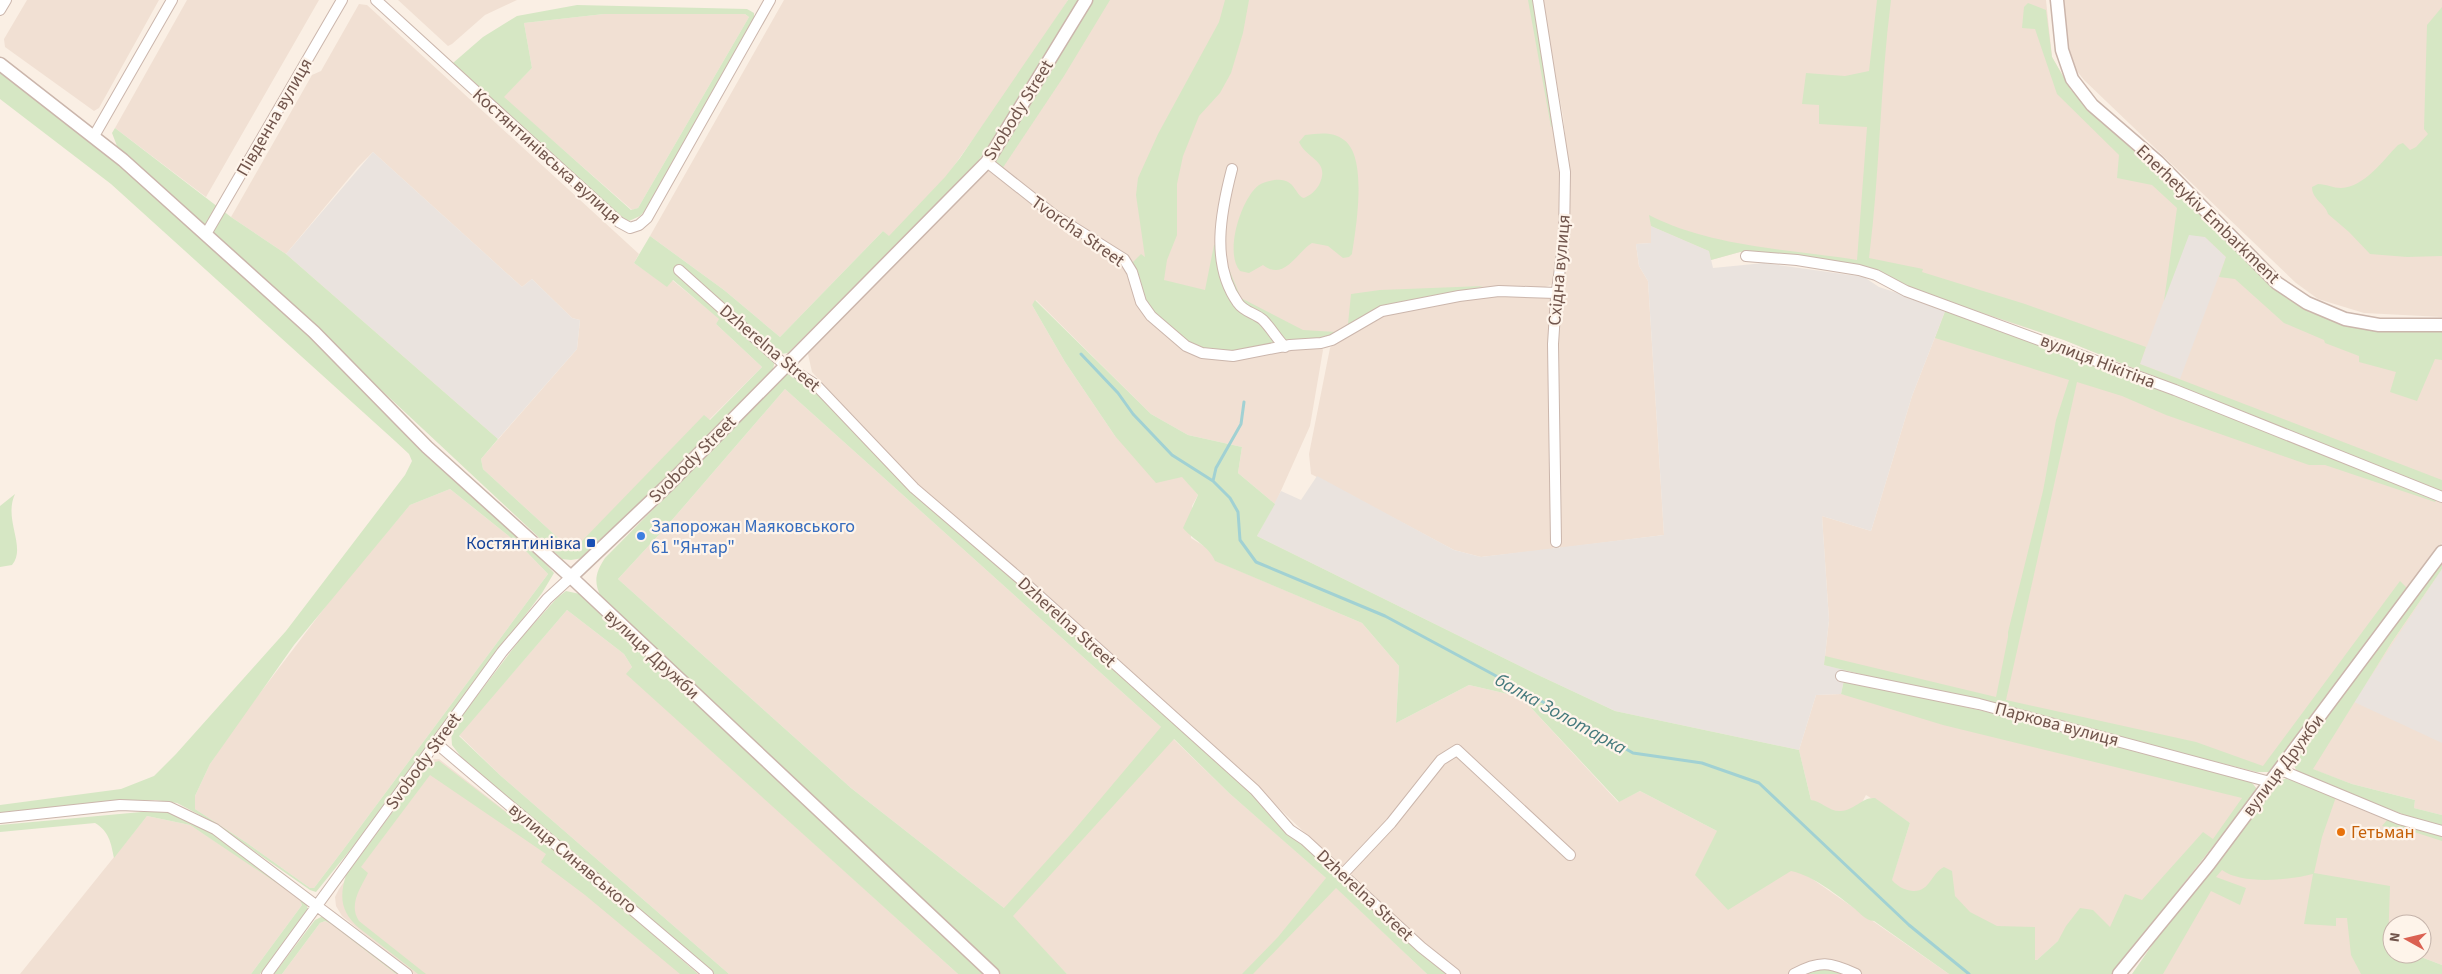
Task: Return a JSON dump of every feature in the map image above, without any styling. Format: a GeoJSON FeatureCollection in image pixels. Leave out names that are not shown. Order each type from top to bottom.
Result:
{"type":"FeatureCollection","features":[{"type":"Feature","properties":{"kind":"street"},"geometry":{"type":"LineString","coordinates":[[0,10],[6,0]]}},
{"type":"Feature","properties":{"kind":"street"},"geometry":{"type":"LineString","coordinates":[[94,136],[172,0]]}},
{"type":"Feature","properties":{"kind":"street","name":"Південна вулиця"},"geometry":{"type":"LineString","coordinates":[[206,234],[342,0]]}},
{"type":"Feature","properties":{"kind":"street","name":"Костянтинівська вулиця"},"geometry":{"type":"LineString","coordinates":[[376,0],[618,222],[630,228],[639,225],[647,218],[770,0]]}},
{"type":"Feature","properties":{"kind":"street","name":"Svobody Street"},"geometry":{"type":"LineString","coordinates":[[268,974],[502,652],[548,600],[670,482],[987,162],[1086,0]]}},
{"type":"Feature","properties":{"kind":"street","name":"Східна вулиця"},"geometry":{"type":"LineString","coordinates":[[1538,0],[1565,172],[1564,238],[1556,293],[1553,361],[1556,542]]}},
{"type":"Feature","properties":{"kind":"street","name":"Enerhetykiv Embarkment"},"geometry":{"type":"LineString","coordinates":[[2057,0],[2062,50],[2072,79],[2092,105],[2158,162],[2276,283],[2307,303],[2345,319],[2379,325],[2442,325]]}},
{"type":"Feature","properties":{"kind":"street","name":"вулиця Дружби"},"geometry":{"type":"LineString","coordinates":[[0,64],[94,136],[314,332],[427,447],[571,578],[993,974]]}},
{"type":"Feature","properties":{"kind":"street","name":"Tvorcha Street"},"geometry":{"type":"LineString","coordinates":[[987,162],[1054,215],[1124,259],[1132,272],[1141,302],[1151,316],[1186,346],[1202,353],[1223,356],[1332,340],[1374,315],[1392,308],[1499,290],[1556,293]]}},
{"type":"Feature","properties":{"kind":"street"},"geometry":{"type":"LineString","coordinates":[[1232,169],[1226,193],[1220,239],[1220,251],[1226,279],[1239,304],[1264,322],[1285,347]]}},
{"type":"Feature","properties":{"kind":"street","name":"вулиця Нікітіна"},"geometry":{"type":"LineString","coordinates":[[1746,256],[1797,260],[1876,275],[1906,291],[2175,390],[2442,497]]}},
{"type":"Feature","properties":{"kind":"street","name":"Dzherelna Street"},"geometry":{"type":"LineString","coordinates":[[679,270],[784,365],[816,385],[914,488],[1025,583],[1153,701],[1239,776],[1290,830],[1306,840],[1421,947],[1455,974]]}},
{"type":"Feature","properties":{"kind":"street","name":"вулиця Дружби"},"geometry":{"type":"LineString","coordinates":[[2120,973],[2209,864],[2281,770],[2442,552]]}},
{"type":"Feature","properties":{"kind":"street","name":"Паркова вулиця"},"geometry":{"type":"LineString","coordinates":[[1841,676],[1979,704],[2270,782]]}},
{"type":"Feature","properties":{"kind":"street","name":"вулиця Синявського"},"geometry":{"type":"LineString","coordinates":[[436,743],[708,974]]}},
{"type":"Feature","properties":{"kind":"street"},"geometry":{"type":"LineString","coordinates":[[1342,875],[1391,823],[1441,760],[1457,750],[1570,855]]}},
{"type":"Feature","properties":{"kind":"street"},"geometry":{"type":"LineString","coordinates":[[2281,770],[2393,816],[2442,830]]}},
{"type":"Feature","properties":{"kind":"street"},"geometry":{"type":"LineString","coordinates":[[0,818],[120,805],[169,807],[215,829],[407,974]]}},
{"type":"Feature","properties":{"kind":"street"},"geometry":{"type":"LineString","coordinates":[[1794,974],[1805,968],[1823,963],[1834,964],[1856,974]]}},
{"type":"Feature","properties":{"kind":"shaded area"},"geometry":{"type":"Polygon","coordinates":[[[27,0],[159,0],[99,108],[94,111],[5,47],[4,39],[27,0]]]}},
{"type":"Feature","properties":{"kind":"shaded area"},"geometry":{"type":"Polygon","coordinates":[[[187,0],[319,0],[206,197],[115,128],[187,0]]]}},
{"type":"Feature","properties":{"kind":"shaded area"},"geometry":{"type":"Polygon","coordinates":[[[398,0],[517,0],[485,15],[448,46],[398,0]]]}},
{"type":"Feature","properties":{"kind":"shaded area"},"geometry":{"type":"Polygon","coordinates":[[[784,0],[1068,0],[1021,72],[946,177],[889,237],[883,231],[780,337],[724,290],[650,236],[784,0]]]}},
{"type":"Feature","properties":{"kind":"shaded area"},"geometry":{"type":"Polygon","coordinates":[[[1091,0],[1533,0],[1561,171],[1561,207],[1554,284],[1545,287],[1516,287],[1388,306],[1328,339],[1139,278],[1133,262],[1038,198],[994,162],[1091,0]]]}},
{"type":"Feature","properties":{"kind":"shaded area"},"geometry":{"type":"Polygon","coordinates":[[[1541,0],[2046,0],[2052,57],[2071,90],[2284,296],[2309,312],[2352,326],[2442,332],[2442,493],[2064,340],[1975,311],[1870,270],[1740,252],[1711,260],[1709,251],[1651,226],[1651,243],[1636,244],[1639,266],[1648,281],[1664,535],[1560,548],[1558,333],[1568,246],[1570,184],[1563,116],[1541,0]]]}},
{"type":"Feature","properties":{"kind":"shaded area"},"geometry":{"type":"Polygon","coordinates":[[[2060,0],[2442,0],[2442,317],[2364,313],[2318,299],[2296,283],[2084,80],[2073,66],[2067,51],[2060,0]]]}},
{"type":"Feature","properties":{"kind":"shaded area"},"geometry":{"type":"Polygon","coordinates":[[[359,4],[367,5],[639,254],[634,263],[667,286],[672,280],[720,319],[716,324],[762,367],[709,420],[704,416],[580,544],[574,541],[567,546],[483,469],[481,459],[577,349],[580,320],[572,318],[532,279],[522,287],[373,152],[358,167],[286,254],[231,217],[312,75],[321,71],[359,4]]]}},
{"type":"Feature","properties":{"kind":"shaded area"},"geometry":{"type":"Polygon","coordinates":[[[604,14],[745,14],[749,17],[638,208],[632,210],[503,97],[532,68],[524,23],[604,14]]]}},
{"type":"Feature","properties":{"kind":"shaded area"},"geometry":{"type":"Polygon","coordinates":[[[373,152],[522,287],[532,279],[572,318],[580,320],[577,349],[498,439],[286,254],[373,152]]]}},
{"type":"Feature","properties":{"kind":"shaded area"},"geometry":{"type":"Polygon","coordinates":[[[990,170],[1069,235],[1075,231],[1273,349],[1321,347],[1323,350],[1310,426],[1275,504],[1238,473],[1242,447],[1188,435],[1151,414],[1036,300],[1032,305],[1065,362],[1115,436],[1182,476],[1198,495],[1192,506],[1191,538],[1212,551],[1216,561],[1362,623],[1399,666],[1396,723],[1469,685],[1521,697],[1618,802],[1640,791],[1717,831],[1795,867],[1949,974],[1861,974],[1836,961],[1828,960],[1816,962],[1790,974],[1459,974],[1421,944],[1259,789],[921,490],[812,372],[808,354],[811,347],[983,173],[990,170]]]}},
{"type":"Feature","properties":{"kind":"shaded area"},"geometry":{"type":"Polygon","coordinates":[[[1651,226],[1709,251],[1713,268],[1764,263],[1864,277],[1879,287],[1946,309],[1912,396],[1871,531],[1822,516],[1829,620],[1824,665],[1846,670],[1841,694],[1816,695],[1799,750],[1615,711],[1257,536],[1281,491],[1301,500],[1317,476],[1454,550],[1481,557],[1664,535],[1648,281],[1639,266],[1636,244],[1651,243],[1651,226]]]}},
{"type":"Feature","properties":{"kind":"shaded area"},"geometry":{"type":"Polygon","coordinates":[[[2189,234],[2205,237],[2226,257],[2180,379],[2140,364],[2189,234]]]}},
{"type":"Feature","properties":{"kind":"shaded area"},"geometry":{"type":"Polygon","coordinates":[[[1490,295],[1549,297],[1552,300],[1549,398],[1553,549],[1481,557],[1454,550],[1311,474],[1309,454],[1330,348],[1336,340],[1375,317],[1490,295]]]}},
{"type":"Feature","properties":{"kind":"shaded area"},"geometry":{"type":"Polygon","coordinates":[[[1946,309],[2112,371],[2442,501],[2442,543],[2283,759],[2269,772],[2257,772],[2050,719],[1824,665],[1829,620],[1822,516],[1871,531],[1912,396],[1946,309]]]}},
{"type":"Feature","properties":{"kind":"shaded area"},"geometry":{"type":"Polygon","coordinates":[[[785,389],[1161,727],[1229,793],[1324,876],[1427,974],[1067,974],[1004,908],[851,788],[618,579],[666,527],[785,389]]]}},
{"type":"Feature","properties":{"kind":"shaded area"},"geometry":{"type":"Polygon","coordinates":[[[450,489],[520,545],[548,574],[343,850],[314,888],[310,888],[195,809],[195,796],[210,764],[235,726],[338,590],[410,505],[450,489]]]}},
{"type":"Feature","properties":{"kind":"shaded area"},"geometry":{"type":"Polygon","coordinates":[[[2442,569],[2442,815],[2414,808],[2415,800],[2352,784],[2312,769],[2392,642],[2442,569]]]}},
{"type":"Feature","properties":{"kind":"shaded area"},"geometry":{"type":"Polygon","coordinates":[[[2442,569],[2442,743],[2354,702],[2442,569]]]}},
{"type":"Feature","properties":{"kind":"shaded area"},"geometry":{"type":"Polygon","coordinates":[[[567,610],[624,654],[632,667],[627,674],[958,974],[729,974],[501,776],[459,735],[567,610]]]}},
{"type":"Feature","properties":{"kind":"shaded area"},"geometry":{"type":"Polygon","coordinates":[[[1841,694],[2078,734],[2245,779],[2256,788],[2255,793],[2138,941],[2086,916],[2037,960],[1983,954],[1890,885],[1910,823],[1866,795],[1851,823],[1811,800],[1799,750],[1816,695],[1841,694]]]}},
{"type":"Feature","properties":{"kind":"shaded area"},"geometry":{"type":"Polygon","coordinates":[[[439,759],[558,852],[698,974],[414,974],[342,916],[336,906],[335,897],[339,889],[429,762],[439,759]]]}},
{"type":"Feature","properties":{"kind":"shaded area"},"geometry":{"type":"Polygon","coordinates":[[[2282,779],[2442,835],[2442,965],[2432,961],[2432,914],[2382,914],[2382,930],[2365,974],[2151,974],[2166,925],[2282,779]]]}},
{"type":"Feature","properties":{"kind":"shaded area"},"geometry":{"type":"Polygon","coordinates":[[[147,816],[190,825],[299,897],[302,905],[251,974],[20,974],[147,816]]]}},
{"type":"Feature","properties":{"kind":"shaded area"},"geometry":{"type":"Polygon","coordinates":[[[325,921],[396,974],[282,974],[320,923],[325,921]]]}},
{"type":"Feature","properties":{"kind":"green space"},"geometry":{"type":"Polygon","coordinates":[[[1068,0],[1080,0],[989,147],[973,167],[788,353],[780,354],[768,347],[716,306],[775,360],[773,369],[589,557],[571,560],[562,559],[192,213],[117,146],[112,133],[115,128],[231,217],[286,254],[498,439],[481,459],[483,469],[567,546],[574,541],[580,543],[704,415],[710,420],[762,367],[716,324],[719,319],[673,280],[667,287],[634,263],[650,236],[724,290],[780,337],[883,231],[889,236],[945,177],[1068,0]]]}},
{"type":"Feature","properties":{"kind":"green space"},"geometry":{"type":"Polygon","coordinates":[[[1091,0],[1110,0],[1064,76],[1002,169],[994,162],[1091,0]]]}},
{"type":"Feature","properties":{"kind":"green space"},"geometry":{"type":"Polygon","coordinates":[[[1225,0],[1249,0],[1243,33],[1231,73],[1220,93],[1199,116],[1183,156],[1177,184],[1177,235],[1167,260],[1164,280],[1205,290],[1214,245],[1224,242],[1226,262],[1241,298],[1303,330],[1336,332],[1348,324],[1351,294],[1380,290],[1483,286],[1457,294],[1388,306],[1328,339],[1222,353],[1206,351],[1175,335],[1145,303],[1133,262],[1141,254],[1145,257],[1136,195],[1138,178],[1158,134],[1219,22],[1225,0]]]}},
{"type":"Feature","properties":{"kind":"green space"},"geometry":{"type":"Polygon","coordinates":[[[1528,0],[1533,0],[1556,123],[1551,127],[1528,0]]]}},
{"type":"Feature","properties":{"kind":"green space"},"geometry":{"type":"Polygon","coordinates":[[[1877,0],[1891,0],[1884,64],[1876,194],[1869,258],[1923,269],[1922,272],[2025,304],[2146,347],[2140,364],[2442,480],[2442,493],[2064,340],[1922,293],[1870,270],[1740,252],[1711,260],[1709,251],[1651,226],[1649,215],[1673,226],[1724,240],[1857,260],[1867,127],[1819,124],[1819,105],[1802,104],[1806,73],[1845,76],[1869,71],[1877,0]]]}},
{"type":"Feature","properties":{"kind":"green space"},"geometry":{"type":"Polygon","coordinates":[[[2028,3],[2046,10],[2052,57],[2071,90],[2284,296],[2309,312],[2352,326],[2442,332],[2442,360],[2435,359],[2417,401],[2390,392],[2396,372],[2359,362],[2359,356],[2325,343],[2324,340],[2284,323],[2235,279],[2219,277],[2226,257],[2205,237],[2189,235],[2164,301],[2177,208],[2152,185],[2117,178],[2119,155],[2057,94],[2035,29],[2022,28],[2024,7],[2028,3]]]}},
{"type":"Feature","properties":{"kind":"green space"},"geometry":{"type":"Polygon","coordinates":[[[577,5],[747,9],[754,13],[754,18],[648,208],[640,216],[629,221],[623,218],[453,63],[483,37],[517,16],[577,5]],[[604,14],[524,23],[532,68],[504,97],[631,210],[638,208],[749,17],[745,14],[604,14]]]}},
{"type":"Feature","properties":{"kind":"green space"},"geometry":{"type":"Polygon","coordinates":[[[2442,7],[2442,256],[2407,257],[2370,254],[2328,214],[2325,207],[2314,195],[2312,187],[2318,184],[2341,188],[2358,183],[2373,172],[2398,145],[2403,143],[2410,150],[2416,147],[2428,134],[2424,129],[2427,25],[2442,7]]]}},
{"type":"Feature","properties":{"kind":"green space"},"geometry":{"type":"Polygon","coordinates":[[[0,72],[120,166],[310,337],[531,548],[554,573],[542,593],[439,729],[368,828],[316,892],[310,890],[211,821],[177,803],[155,800],[119,802],[0,816],[0,805],[121,789],[154,776],[286,631],[405,475],[412,461],[409,454],[395,441],[111,184],[0,99],[0,72]],[[450,489],[410,505],[294,645],[210,764],[195,796],[195,809],[310,888],[314,888],[548,574],[520,545],[450,489]]]}},
{"type":"Feature","properties":{"kind":"green space"},"geometry":{"type":"Polygon","coordinates":[[[1330,134],[1344,140],[1351,149],[1356,161],[1358,211],[1352,254],[1349,257],[1343,258],[1328,246],[1312,243],[1284,268],[1277,270],[1263,265],[1249,273],[1240,271],[1235,263],[1234,239],[1246,201],[1259,185],[1274,180],[1287,181],[1304,198],[1313,193],[1319,185],[1322,170],[1320,165],[1307,153],[1299,142],[1305,135],[1330,134]]]}},
{"type":"Feature","properties":{"kind":"green space"},"geometry":{"type":"Polygon","coordinates":[[[1035,300],[1151,414],[1188,435],[1242,447],[1238,473],[1275,504],[1257,536],[1615,711],[1799,750],[1811,800],[1833,810],[1841,811],[1866,799],[1875,798],[1910,823],[1892,880],[1896,884],[1907,890],[1919,891],[1944,867],[1952,871],[1955,896],[1970,912],[1997,926],[2035,927],[2035,960],[2058,941],[2066,926],[2080,908],[2093,910],[2110,927],[2125,894],[2142,900],[2203,832],[2213,839],[2242,798],[1943,725],[1841,694],[1844,680],[2024,720],[2245,779],[2256,788],[2255,793],[2112,974],[1949,974],[1874,921],[1866,918],[1825,887],[1800,873],[1791,871],[1728,910],[1695,875],[1717,831],[1640,791],[1619,802],[1521,697],[1469,685],[1396,723],[1399,666],[1362,623],[1215,561],[1209,551],[1183,528],[1198,495],[1182,477],[1156,483],[1115,436],[1065,362],[1032,305],[1035,300]]]}},
{"type":"Feature","properties":{"kind":"green space"},"geometry":{"type":"Polygon","coordinates":[[[1946,309],[2112,371],[2437,499],[2435,502],[2325,465],[2309,465],[2166,415],[2122,396],[2077,382],[2006,700],[2196,742],[2263,766],[2400,581],[2408,589],[2275,769],[2269,772],[2257,772],[1824,665],[1825,656],[1996,697],[2008,632],[2043,491],[2056,420],[2069,380],[1935,338],[1946,309]]]}},
{"type":"Feature","properties":{"kind":"green space"},"geometry":{"type":"Polygon","coordinates":[[[790,371],[805,380],[994,559],[1262,803],[1279,825],[1306,843],[1331,871],[1450,974],[1427,974],[1336,888],[1253,974],[1242,974],[1278,937],[1326,878],[1229,793],[1174,739],[1013,916],[1067,974],[1001,974],[601,597],[596,581],[599,568],[605,558],[790,371]],[[785,389],[666,527],[618,579],[851,788],[1004,908],[1070,835],[1161,727],[785,389]]]}},
{"type":"Feature","properties":{"kind":"green space"},"geometry":{"type":"Polygon","coordinates":[[[15,494],[12,514],[17,550],[16,558],[12,565],[0,567],[0,506],[15,494]]]}},
{"type":"Feature","properties":{"kind":"green space"},"geometry":{"type":"Polygon","coordinates":[[[2442,560],[2442,569],[2392,642],[2313,769],[2352,784],[2415,800],[2414,808],[2442,815],[2442,826],[2413,818],[2308,779],[2297,771],[2294,766],[2294,759],[2442,560]]]}},
{"type":"Feature","properties":{"kind":"green space"},"geometry":{"type":"Polygon","coordinates":[[[566,591],[580,594],[987,974],[958,974],[626,674],[632,667],[624,654],[567,610],[459,736],[501,776],[729,974],[713,974],[465,762],[452,745],[451,730],[522,637],[557,598],[566,591]]]}},
{"type":"Feature","properties":{"kind":"green space"},"geometry":{"type":"Polygon","coordinates":[[[439,761],[558,852],[698,974],[680,974],[585,895],[541,862],[546,854],[430,775],[361,867],[368,873],[355,902],[356,915],[359,921],[426,974],[418,974],[359,928],[348,916],[343,904],[342,898],[346,875],[425,768],[439,761]]]}},
{"type":"Feature","properties":{"kind":"green space"},"geometry":{"type":"Polygon","coordinates":[[[2290,777],[2336,797],[2322,837],[2314,873],[2390,886],[2389,914],[2382,914],[2382,964],[2432,964],[2432,961],[2442,965],[2442,974],[2361,974],[2351,955],[2347,918],[2336,918],[2336,926],[2304,924],[2313,874],[2266,880],[2241,878],[2222,870],[2216,877],[2246,888],[2240,905],[2211,891],[2163,974],[2132,974],[2166,925],[2277,782],[2290,777]]]}},
{"type":"Feature","properties":{"kind":"green space"},"geometry":{"type":"Polygon","coordinates":[[[163,810],[185,818],[210,831],[305,899],[308,910],[260,974],[251,974],[302,905],[299,898],[190,825],[147,816],[114,858],[106,834],[95,823],[0,832],[0,825],[163,810]]]}},
{"type":"Feature","properties":{"kind":"green space"},"geometry":{"type":"Polygon","coordinates":[[[2388,819],[2442,835],[2442,841],[2414,832],[2382,826],[2388,819]]]}},
{"type":"Feature","properties":{"kind":"green space"},"geometry":{"type":"Polygon","coordinates":[[[321,917],[328,918],[400,974],[396,974],[325,921],[320,923],[282,974],[274,974],[315,920],[321,917]]]}},
{"type":"Feature","properties":{"kind":"green space"},"geometry":{"type":"Polygon","coordinates":[[[1830,965],[1848,974],[1802,974],[1830,965]]]}},
{"type":"Feature","properties":{"kind":"waterway","name":"балка Золотарка"},"geometry":{"type":"LineString","coordinates":[[1081,354],[1118,393],[1133,414],[1172,455],[1213,481],[1230,498],[1238,512],[1240,540],[1256,562],[1385,616],[1633,753],[1702,763],[1759,783],[1909,925],[1969,974]]}},
{"type":"Feature","properties":{"kind":"waterway","name":"балка Золотарка"},"geometry":{"type":"LineString","coordinates":[[1213,481],[1216,468],[1241,424],[1244,402]]}},
{"type":"Feature","properties":{"kind":"place","name":"Запорожан Маяковського 61 \"Янтар\""},"geometry":{"type":"Point","coordinates":[641,536]}},
{"type":"Feature","properties":{"kind":"place","name":"Костянтинівка"},"geometry":{"type":"Point","coordinates":[591,543]}},
{"type":"Feature","properties":{"kind":"place","name":"Гетьман"},"geometry":{"type":"Point","coordinates":[2341,832]}}]}
